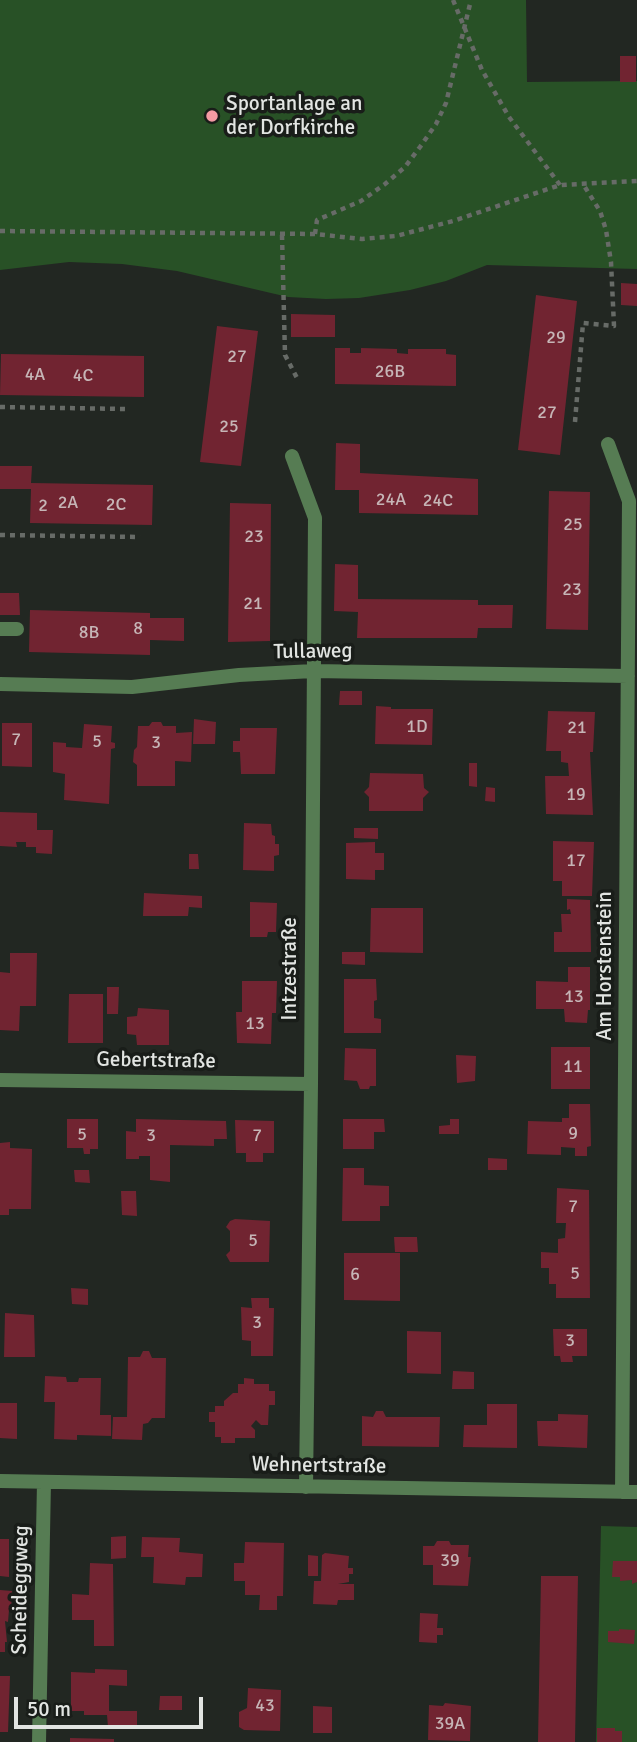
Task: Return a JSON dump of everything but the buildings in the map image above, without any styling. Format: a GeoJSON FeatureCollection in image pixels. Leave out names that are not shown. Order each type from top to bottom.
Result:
{"type":"FeatureCollection","features":[{"type":"Feature","properties":{"kind":"street","name":"Am Horstenstein"},"geometry":{"type":"LineString","coordinates":[[608,444],[629,501],[622,1492]]}},
{"type":"Feature","properties":{"kind":"street","name":"Intzestraße"},"geometry":{"type":"LineString","coordinates":[[292,456],[314,518],[306,1487]]}},
{"type":"Feature","properties":{"kind":"street"},"geometry":{"type":"LineString","coordinates":[[0,629],[17,629]]}},
{"type":"Feature","properties":{"kind":"street","name":"Tullaweg"},"geometry":{"type":"LineString","coordinates":[[0,684],[132,687],[239,675],[313,671],[628,676]]}},
{"type":"Feature","properties":{"kind":"street","name":"Gebertstraße"},"geometry":{"type":"LineString","coordinates":[[0,1080],[311,1084]]}},
{"type":"Feature","properties":{"kind":"street","name":"Wehnertstraße"},"geometry":{"type":"LineString","coordinates":[[0,1481],[637,1492]]}},
{"type":"Feature","properties":{"kind":"street","name":"Scheideggweg"},"geometry":{"type":"LineString","coordinates":[[39,1742],[44,1482]]}},
{"type":"Feature","properties":{"kind":"path"},"geometry":{"type":"LineString","coordinates":[[453,0],[482,70],[509,117],[560,185]]}},
{"type":"Feature","properties":{"kind":"path"},"geometry":{"type":"LineString","coordinates":[[315,234],[317,219],[361,201],[405,167],[436,124],[446,103],[471,0]]}},
{"type":"Feature","properties":{"kind":"path"},"geometry":{"type":"LineString","coordinates":[[0,231],[315,234],[362,239],[396,236],[453,221],[560,185],[637,181]]}},
{"type":"Feature","properties":{"kind":"path"},"geometry":{"type":"LineString","coordinates":[[575,422],[583,323],[614,326],[612,271],[606,230],[600,211],[583,184]]}},
{"type":"Feature","properties":{"kind":"path"},"geometry":{"type":"LineString","coordinates":[[282,235],[285,355],[297,378]]}},
{"type":"Feature","properties":{"kind":"path"},"geometry":{"type":"LineString","coordinates":[[0,407],[126,409]]}},
{"type":"Feature","properties":{"kind":"path"},"geometry":{"type":"LineString","coordinates":[[0,535],[140,537]]}},
{"type":"Feature","properties":{"kind":"green space"},"geometry":{"type":"Polygon","coordinates":[[[0,0],[526,0],[527,82],[637,81],[637,269],[487,265],[446,281],[410,290],[359,298],[326,299],[288,297],[177,271],[122,264],[69,262],[0,270],[0,0]]]}},
{"type":"Feature","properties":{"kind":"green space"},"geometry":{"type":"Polygon","coordinates":[[[601,1526],[637,1527],[637,1742],[596,1742],[601,1526]]]}},
{"type":"Feature","properties":{"kind":"place","name":"Sportanlage an der Dorfkirche"},"geometry":{"type":"Point","coordinates":[212,116]}}]}
